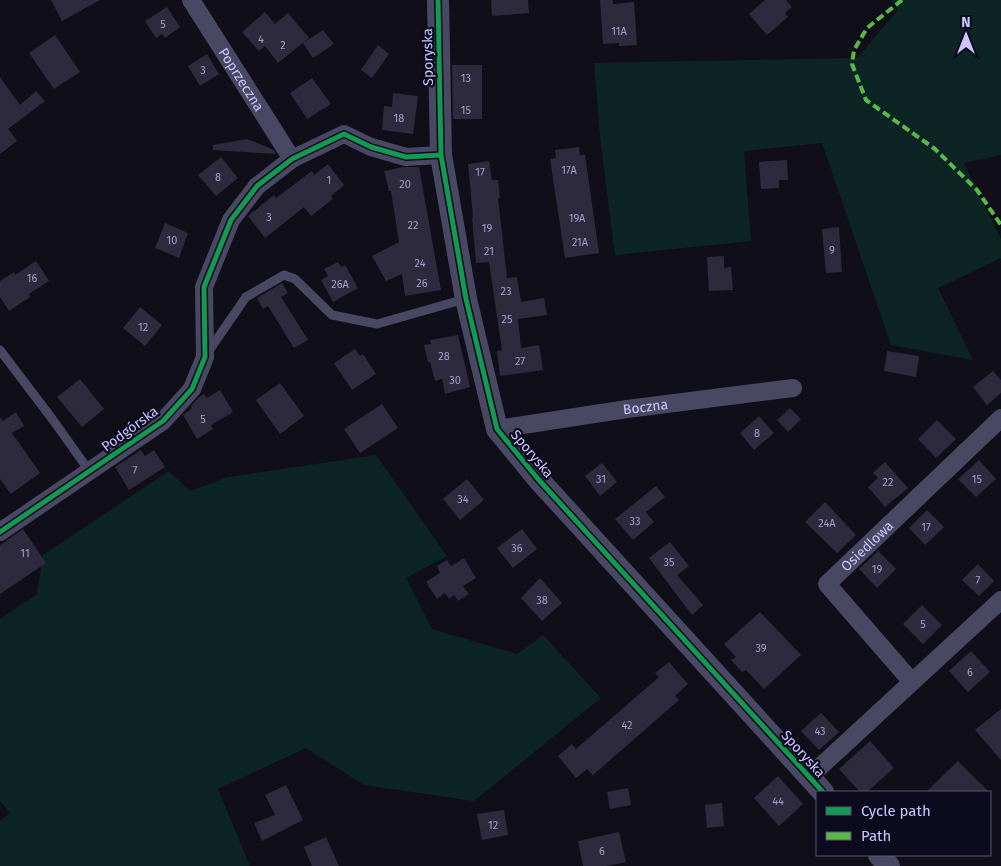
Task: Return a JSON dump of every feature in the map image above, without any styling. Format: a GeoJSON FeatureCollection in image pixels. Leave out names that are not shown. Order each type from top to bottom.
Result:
{"type":"FeatureCollection","features":[{"type":"Feature","properties":{"kind":"street","name":"Poprzeczna"},"geometry":{"type":"LineString","coordinates":[[191,0],[292,159]]}},
{"type":"Feature","properties":{"kind":"street","name":"Sporyska"},"geometry":{"type":"LineString","coordinates":[[438,0],[441,155],[466,299],[497,429],[538,479],[816,785]]}},
{"type":"Feature","properties":{"kind":"street","name":"Podgórska"},"geometry":{"type":"LineString","coordinates":[[0,532],[163,421],[192,389],[204,357],[204,287],[231,220],[256,186],[292,159],[344,134],[371,147],[406,157],[441,155]]}},
{"type":"Feature","properties":{"kind":"street","name":"Boczna"},"geometry":{"type":"LineString","coordinates":[[497,429],[627,409],[793,388]]}},
{"type":"Feature","properties":{"kind":"street","name":"Osiedlowa"},"geometry":{"type":"LineString","coordinates":[[912,682],[827,584],[1001,418]]}},
{"type":"Feature","properties":{"kind":"street"},"geometry":{"type":"LineString","coordinates":[[816,785],[912,682],[1001,600]]}},
{"type":"Feature","properties":{"kind":"street"},"geometry":{"type":"LineString","coordinates":[[880,856],[890,866]]}},
{"type":"Feature","properties":{"kind":"lane"},"geometry":{"type":"LineString","coordinates":[[204,357],[246,297],[284,275],[295,279],[332,315],[377,324],[466,299]]}},
{"type":"Feature","properties":{"kind":"lane"},"geometry":{"type":"LineString","coordinates":[[0,350],[90,472]]}},
{"type":"Feature","properties":{"kind":"green space"},"geometry":{"type":"Polygon","coordinates":[[[891,0],[1001,0],[1001,155],[964,163],[1001,239],[1001,258],[938,288],[973,360],[891,345],[822,143],[744,151],[751,241],[615,255],[600,137],[594,63],[857,58],[898,10],[891,0]]]}},
{"type":"Feature","properties":{"kind":"green space"},"geometry":{"type":"Polygon","coordinates":[[[376,455],[447,556],[406,578],[432,629],[517,654],[543,635],[601,698],[474,801],[364,785],[306,748],[218,789],[250,866],[0,866],[0,821],[10,813],[0,801],[0,619],[37,594],[43,555],[169,471],[190,491],[229,477],[376,455]]]}},
{"type":"Feature","properties":{"kind":"building"},"geometry":{"type":"Polygon","coordinates":[[[51,0],[100,0],[62,21],[51,0]]]}},
{"type":"Feature","properties":{"kind":"building"},"geometry":{"type":"Polygon","coordinates":[[[491,0],[528,0],[529,13],[492,16],[491,0]]]}},
{"type":"Feature","properties":{"kind":"building"},"geometry":{"type":"Polygon","coordinates":[[[600,0],[613,0],[613,4],[634,2],[637,45],[619,46],[619,43],[603,44],[600,0]]]}},
{"type":"Feature","properties":{"kind":"building"},"geometry":{"type":"Polygon","coordinates":[[[765,0],[786,0],[792,7],[785,13],[788,17],[767,35],[749,14],[765,0]]]}},
{"type":"Feature","properties":{"kind":"building"},"geometry":{"type":"Polygon","coordinates":[[[167,7],[180,27],[165,38],[162,34],[156,38],[145,21],[167,7]]]}},
{"type":"Feature","properties":{"kind":"building"},"geometry":{"type":"Polygon","coordinates":[[[265,12],[275,24],[288,13],[309,38],[278,63],[265,46],[259,51],[242,32],[265,12]]]}},
{"type":"Feature","properties":{"kind":"building"},"geometry":{"type":"Polygon","coordinates":[[[323,30],[334,44],[313,58],[303,43],[323,30]]]}},
{"type":"Feature","properties":{"kind":"building"},"geometry":{"type":"Polygon","coordinates":[[[55,35],[80,72],[54,89],[29,53],[55,35]]]}},
{"type":"Feature","properties":{"kind":"building"},"geometry":{"type":"Polygon","coordinates":[[[378,45],[389,54],[372,78],[361,70],[378,45]]]}},
{"type":"Feature","properties":{"kind":"building"},"geometry":{"type":"Polygon","coordinates":[[[207,54],[219,74],[200,86],[188,66],[207,54]]]}},
{"type":"Feature","properties":{"kind":"building"},"geometry":{"type":"Polygon","coordinates":[[[452,65],[482,65],[482,119],[453,119],[452,65]]]}},
{"type":"Feature","properties":{"kind":"building"},"geometry":{"type":"Polygon","coordinates":[[[0,77],[20,105],[36,91],[45,101],[8,129],[17,141],[0,154],[0,77]]]}},
{"type":"Feature","properties":{"kind":"building"},"geometry":{"type":"Polygon","coordinates":[[[312,78],[331,104],[307,119],[290,93],[312,78]]]}},
{"type":"Feature","properties":{"kind":"building"},"geometry":{"type":"Polygon","coordinates":[[[393,93],[418,96],[413,134],[382,130],[384,106],[392,107],[393,93]]]}},
{"type":"Feature","properties":{"kind":"building"},"geometry":{"type":"Polygon","coordinates":[[[247,139],[274,150],[276,154],[213,150],[213,145],[247,139]]]}},
{"type":"Feature","properties":{"kind":"building"},"geometry":{"type":"Polygon","coordinates":[[[579,147],[580,155],[585,155],[599,253],[565,258],[550,159],[556,158],[555,150],[579,147]]]}},
{"type":"Feature","properties":{"kind":"building"},"geometry":{"type":"Polygon","coordinates":[[[221,157],[238,178],[216,196],[198,175],[221,157]]]}},
{"type":"Feature","properties":{"kind":"building"},"geometry":{"type":"Polygon","coordinates":[[[787,160],[788,180],[779,180],[779,188],[761,189],[759,162],[787,160]]]}},
{"type":"Feature","properties":{"kind":"building"},"geometry":{"type":"Polygon","coordinates":[[[489,161],[492,180],[498,180],[500,198],[498,198],[507,278],[517,277],[521,302],[544,298],[547,315],[518,319],[521,348],[539,345],[543,370],[500,376],[497,351],[502,350],[489,262],[476,263],[468,164],[489,161]]]}},
{"type":"Feature","properties":{"kind":"building"},"geometry":{"type":"Polygon","coordinates":[[[328,164],[344,185],[331,196],[333,199],[311,216],[304,207],[265,238],[248,216],[274,195],[276,198],[312,171],[314,175],[328,164]]]}},
{"type":"Feature","properties":{"kind":"building"},"geometry":{"type":"Polygon","coordinates":[[[403,167],[419,167],[441,290],[405,296],[402,274],[386,281],[372,256],[399,242],[391,191],[389,191],[384,171],[403,167]]]}},
{"type":"Feature","properties":{"kind":"building"},"geometry":{"type":"Polygon","coordinates":[[[165,223],[188,233],[179,258],[155,248],[165,223]]]}},
{"type":"Feature","properties":{"kind":"building"},"geometry":{"type":"Polygon","coordinates":[[[839,227],[842,272],[826,273],[822,229],[839,227]]]}},
{"type":"Feature","properties":{"kind":"building"},"geometry":{"type":"Polygon","coordinates":[[[724,256],[724,268],[731,267],[733,290],[709,291],[707,257],[724,256]]]}},
{"type":"Feature","properties":{"kind":"building"},"geometry":{"type":"Polygon","coordinates":[[[36,261],[49,281],[29,294],[30,297],[9,311],[0,297],[0,281],[14,272],[15,275],[36,261]]]}},
{"type":"Feature","properties":{"kind":"building"},"geometry":{"type":"Polygon","coordinates":[[[338,262],[341,267],[345,265],[358,288],[333,302],[321,280],[328,276],[324,269],[338,262]]]}},
{"type":"Feature","properties":{"kind":"building"},"geometry":{"type":"Polygon","coordinates":[[[282,283],[288,293],[281,297],[308,340],[294,348],[268,306],[263,309],[257,298],[282,283]]]}},
{"type":"Feature","properties":{"kind":"building"},"geometry":{"type":"Polygon","coordinates":[[[140,307],[162,325],[145,346],[123,328],[140,307]]]}},
{"type":"Feature","properties":{"kind":"building"},"geometry":{"type":"Polygon","coordinates":[[[458,335],[470,387],[445,394],[442,379],[435,381],[424,345],[431,344],[430,340],[458,335]]]}},
{"type":"Feature","properties":{"kind":"building"},"geometry":{"type":"Polygon","coordinates":[[[355,349],[360,356],[363,354],[376,374],[352,390],[334,363],[355,349]]]}},
{"type":"Feature","properties":{"kind":"building"},"geometry":{"type":"Polygon","coordinates":[[[887,351],[919,356],[916,377],[884,371],[887,351]]]}},
{"type":"Feature","properties":{"kind":"building"},"geometry":{"type":"Polygon","coordinates":[[[993,371],[1001,380],[1001,393],[987,405],[973,387],[993,371]]]}},
{"type":"Feature","properties":{"kind":"building"},"geometry":{"type":"Polygon","coordinates":[[[80,379],[104,409],[82,427],[57,397],[80,379]]]}},
{"type":"Feature","properties":{"kind":"building"},"geometry":{"type":"Polygon","coordinates":[[[280,383],[304,416],[280,434],[256,400],[280,383]]]}},
{"type":"Feature","properties":{"kind":"building"},"geometry":{"type":"Polygon","coordinates":[[[220,390],[233,412],[211,425],[213,429],[197,439],[183,415],[192,408],[191,406],[198,398],[204,394],[207,398],[220,390]]]}},
{"type":"Feature","properties":{"kind":"building"},"geometry":{"type":"Polygon","coordinates":[[[382,404],[398,428],[360,453],[344,429],[382,404]]]}},
{"type":"Feature","properties":{"kind":"building"},"geometry":{"type":"Polygon","coordinates":[[[790,408],[801,419],[788,432],[777,420],[790,408]]]}},
{"type":"Feature","properties":{"kind":"building"},"geometry":{"type":"Polygon","coordinates":[[[16,412],[24,426],[12,433],[40,473],[11,494],[0,479],[0,417],[3,421],[16,412]]]}},
{"type":"Feature","properties":{"kind":"building"},"geometry":{"type":"Polygon","coordinates":[[[759,416],[774,433],[754,450],[740,433],[759,416]]]}},
{"type":"Feature","properties":{"kind":"building"},"geometry":{"type":"Polygon","coordinates":[[[937,420],[956,439],[936,458],[918,439],[937,420]]]}},
{"type":"Feature","properties":{"kind":"building"},"geometry":{"type":"Polygon","coordinates":[[[141,450],[145,456],[154,450],[165,467],[129,490],[115,467],[141,450]]]}},
{"type":"Feature","properties":{"kind":"building"},"geometry":{"type":"Polygon","coordinates":[[[979,460],[996,479],[976,497],[958,479],[979,460]]]}},
{"type":"Feature","properties":{"kind":"building"},"geometry":{"type":"Polygon","coordinates":[[[885,462],[908,488],[885,507],[868,487],[878,478],[873,473],[885,462]]]}},
{"type":"Feature","properties":{"kind":"building"},"geometry":{"type":"Polygon","coordinates":[[[602,463],[617,482],[600,496],[585,476],[602,463]]]}},
{"type":"Feature","properties":{"kind":"building"},"geometry":{"type":"Polygon","coordinates":[[[467,479],[484,500],[460,520],[443,499],[467,479]]]}},
{"type":"Feature","properties":{"kind":"building"},"geometry":{"type":"Polygon","coordinates":[[[656,486],[665,497],[646,512],[654,522],[633,540],[615,519],[656,486]]]}},
{"type":"Feature","properties":{"kind":"building"},"geometry":{"type":"Polygon","coordinates":[[[825,502],[856,535],[837,553],[805,522],[825,502]]]}},
{"type":"Feature","properties":{"kind":"building"},"geometry":{"type":"Polygon","coordinates":[[[927,510],[944,527],[925,545],[909,528],[927,510]]]}},
{"type":"Feature","properties":{"kind":"building"},"geometry":{"type":"Polygon","coordinates":[[[23,529],[46,563],[0,594],[0,545],[23,529]]]}},
{"type":"Feature","properties":{"kind":"building"},"geometry":{"type":"Polygon","coordinates":[[[522,529],[537,549],[513,568],[497,548],[522,529]]]}},
{"type":"Feature","properties":{"kind":"building"},"geometry":{"type":"Polygon","coordinates":[[[670,542],[689,566],[677,575],[703,605],[692,615],[649,558],[670,542]]]}},
{"type":"Feature","properties":{"kind":"building"},"geometry":{"type":"Polygon","coordinates":[[[878,551],[896,569],[877,588],[859,569],[878,551]]]}},
{"type":"Feature","properties":{"kind":"building"},"geometry":{"type":"Polygon","coordinates":[[[464,558],[476,578],[463,586],[469,594],[458,601],[454,595],[449,599],[445,593],[437,599],[426,582],[440,573],[437,566],[447,560],[451,566],[464,558]]]}},
{"type":"Feature","properties":{"kind":"building"},"geometry":{"type":"Polygon","coordinates":[[[978,564],[994,581],[979,596],[962,580],[978,564]]]}},
{"type":"Feature","properties":{"kind":"building"},"geometry":{"type":"Polygon","coordinates":[[[540,578],[562,603],[542,621],[521,598],[540,578]]]}},
{"type":"Feature","properties":{"kind":"building"},"geometry":{"type":"Polygon","coordinates":[[[922,605],[942,625],[923,644],[903,624],[922,605]]]}},
{"type":"Feature","properties":{"kind":"building"},"geometry":{"type":"Polygon","coordinates":[[[760,612],[801,655],[764,689],[746,670],[742,672],[731,660],[736,657],[724,644],[760,612]]]}},
{"type":"Feature","properties":{"kind":"building"},"geometry":{"type":"Polygon","coordinates":[[[971,651],[990,672],[968,692],[949,671],[971,651]]]}},
{"type":"Feature","properties":{"kind":"building"},"geometry":{"type":"Polygon","coordinates":[[[669,662],[688,684],[675,696],[679,700],[593,775],[587,769],[576,778],[558,756],[572,744],[576,749],[659,677],[655,673],[669,662]]]}},
{"type":"Feature","properties":{"kind":"building"},"geometry":{"type":"Polygon","coordinates":[[[1001,709],[1001,760],[975,730],[1001,709]]]}},
{"type":"Feature","properties":{"kind":"building"},"geometry":{"type":"Polygon","coordinates":[[[821,713],[839,732],[819,750],[801,731],[821,713]]]}},
{"type":"Feature","properties":{"kind":"building"},"geometry":{"type":"Polygon","coordinates":[[[870,741],[894,768],[868,791],[859,791],[839,769],[870,741]]]}},
{"type":"Feature","properties":{"kind":"building"},"geometry":{"type":"Polygon","coordinates":[[[958,761],[988,791],[927,791],[958,761]]]}},
{"type":"Feature","properties":{"kind":"building"},"geometry":{"type":"Polygon","coordinates":[[[778,776],[803,804],[779,826],[754,798],[778,776]]]}},
{"type":"Feature","properties":{"kind":"building"},"geometry":{"type":"Polygon","coordinates":[[[286,785],[303,820],[262,841],[254,823],[275,815],[265,795],[286,785]]]}},
{"type":"Feature","properties":{"kind":"building"},"geometry":{"type":"Polygon","coordinates":[[[628,788],[631,805],[610,809],[607,792],[628,788]]]}},
{"type":"Feature","properties":{"kind":"building"},"geometry":{"type":"Polygon","coordinates":[[[722,803],[724,826],[707,828],[705,805],[722,803]]]}},
{"type":"Feature","properties":{"kind":"building"},"geometry":{"type":"Polygon","coordinates":[[[504,810],[508,835],[482,840],[477,814],[504,810]]]}},
{"type":"Feature","properties":{"kind":"building"},"geometry":{"type":"Polygon","coordinates":[[[619,832],[626,862],[607,866],[583,866],[578,841],[619,832]]]}},
{"type":"Feature","properties":{"kind":"building"},"geometry":{"type":"Polygon","coordinates":[[[326,837],[339,866],[312,866],[304,847],[326,837]]]}},
{"type":"Feature","properties":{"kind":"marked path"},"geometry":{"type":"LineString","coordinates":[[902,0],[867,28],[854,50],[852,64],[866,100],[935,149],[977,190],[1001,225]]}},
{"type":"Feature","properties":{"kind":"cycle path"},"geometry":{"type":"LineString","coordinates":[[438,0],[441,155],[466,299],[497,429],[538,479],[822,791]]}},
{"type":"Feature","properties":{"kind":"cycle path"},"geometry":{"type":"LineString","coordinates":[[0,532],[163,421],[192,389],[205,357],[204,287],[231,220],[257,186],[292,159],[344,134],[371,147],[406,157],[441,155]]}}]}
